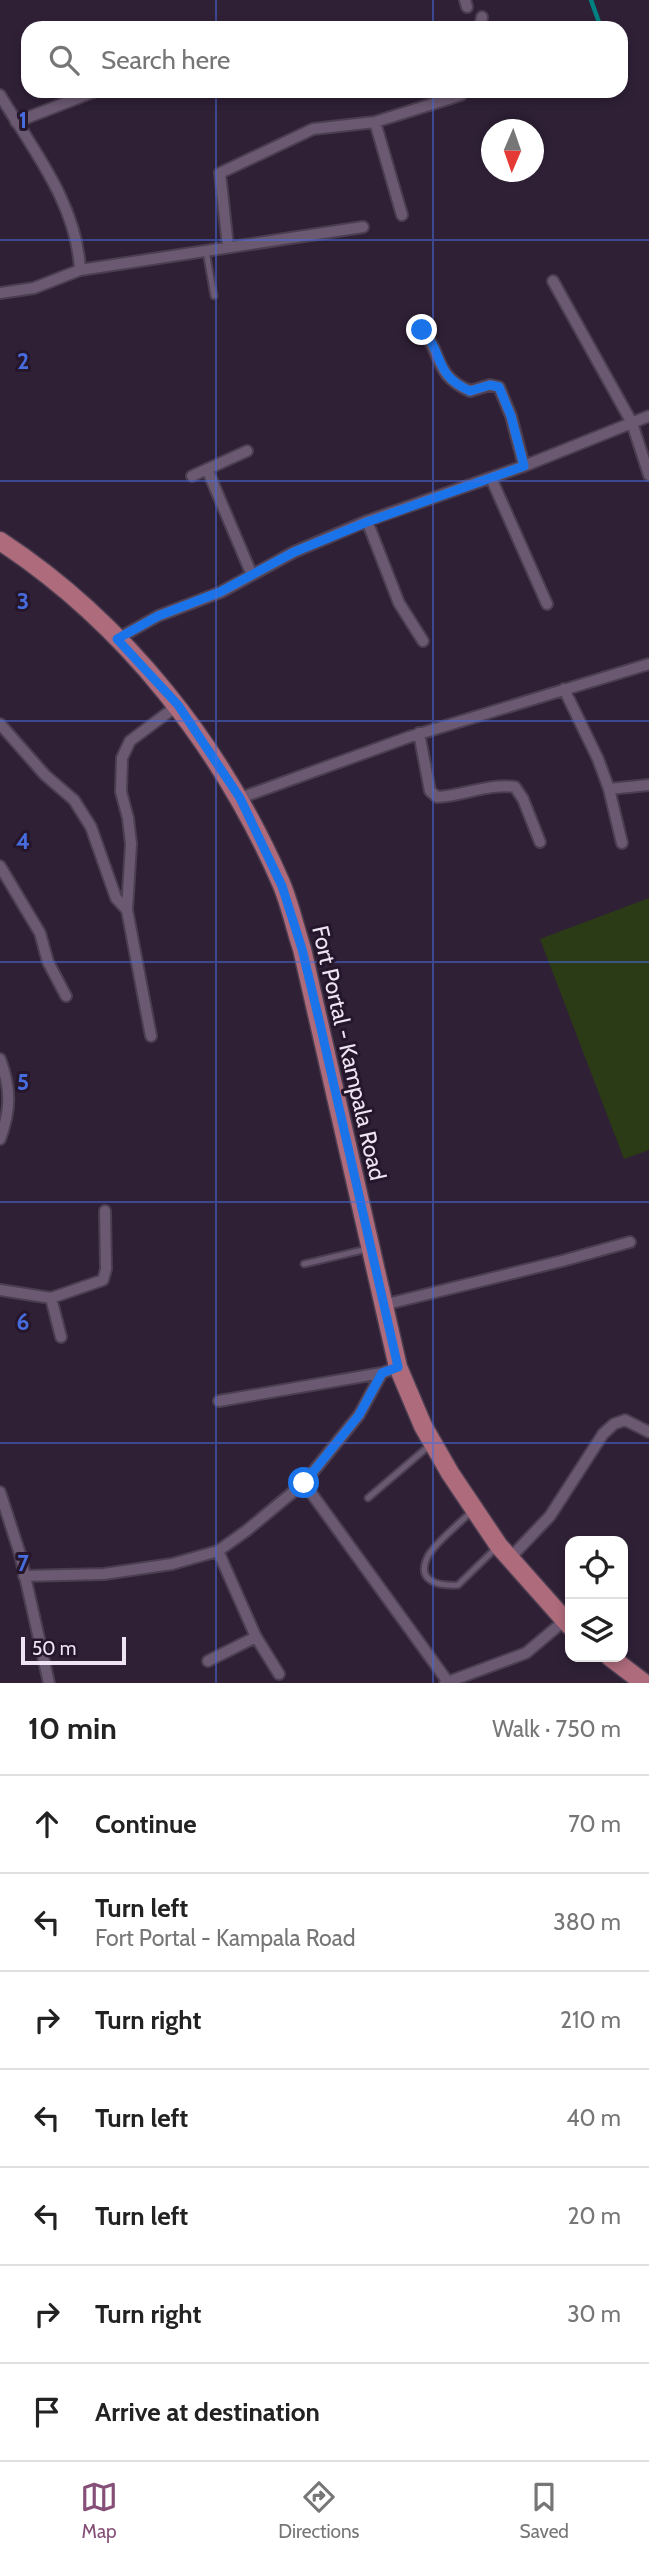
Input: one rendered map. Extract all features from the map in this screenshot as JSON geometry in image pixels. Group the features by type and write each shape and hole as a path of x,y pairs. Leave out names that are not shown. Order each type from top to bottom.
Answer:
{"main road":[{"name":"Fort Portal - Kampala Road","path":"0,541 74,597 117,639 178,705 240,798 282,886 302,949 383,1305 390,1370 474,1509 505,1552 565,1621"},
{"path":"617,1662 644,1683"}],"street":[{"path":"0,95 64,200 76,233 80,270"},
{"path":"16,122 78,98"},
{"path":"228,247 220,173 313,129 375,122 451,98"},
{"path":"375,122 402,215"},
{"path":"0,293 34,288 80,270 363,227"},
{"path":"553,281 632,423 649,475"},
{"path":"422,330 442,371 456,385 470,391 490,385 499,387 511,416 524,466"},
{"path":"117,639 158,616 220,592 294,552 649,416"},
{"path":"192,476 247,451"},
{"path":"207,470 252,575"},
{"path":"491,478 547,604"},
{"path":"367,522 399,603 423,641"},
{"path":"240,798 419,733 649,664"},
{"path":"565,689 598,759 609,789 622,844"},
{"path":"150,1037 127,910 131,844 121,792 122,758 130,741 178,705"},
{"path":"0,724 45,775 74,800 91,827 116,898 127,910"},
{"path":"419,733 430,791 437,797 446,797 500,785 515,787 523,799 540,842"},
{"path":"609,789 649,785"},
{"path":"0,866 40,933 48,962 66,996"},
{"path":"0,1059 8,1081 7,1122 0,1139"},
{"path":"0,1290 51,1297 103,1280 106,1269 105,1212"},
{"path":"383,1305 630,1242"},
{"path":"51,1297 61,1337"},
{"path":"219,1401 390,1370"},
{"path":"24,1576 104,1574 172,1564 218,1551 304,1483 359,1415 390,1370"},
{"path":"505,1552 550,1516 603,1434 614,1424 625,1420 649,1432"},
{"path":"304,1483 446,1682 526,1654 565,1625"},
{"path":"0,1492 20,1554 49,1683"},
{"path":"218,1551 256,1637 279,1674"},
{"path":"208,1661 256,1637"}],"lane":[{"path":"206,251 214,296"},
{"path":"304,1264 370,1248"},
{"path":"368,1499 433,1443"},
{"path":"474,1509 429,1555 425,1570 428,1578 439,1586 458,1585 505,1552"}],"green space":[{"path":"649,898 649,1150 624,1159 540,939"}],"waterway":[{"path":"591,0 598,21"}],"route":[{"path":"304,1483 359,1415 382,1373 398,1367 302,949 282,886 240,798 178,705 117,639 158,616 220,592 294,552 367,522 524,466 511,416 499,387 490,385 470,391 456,385 442,371 422,330"}]}
